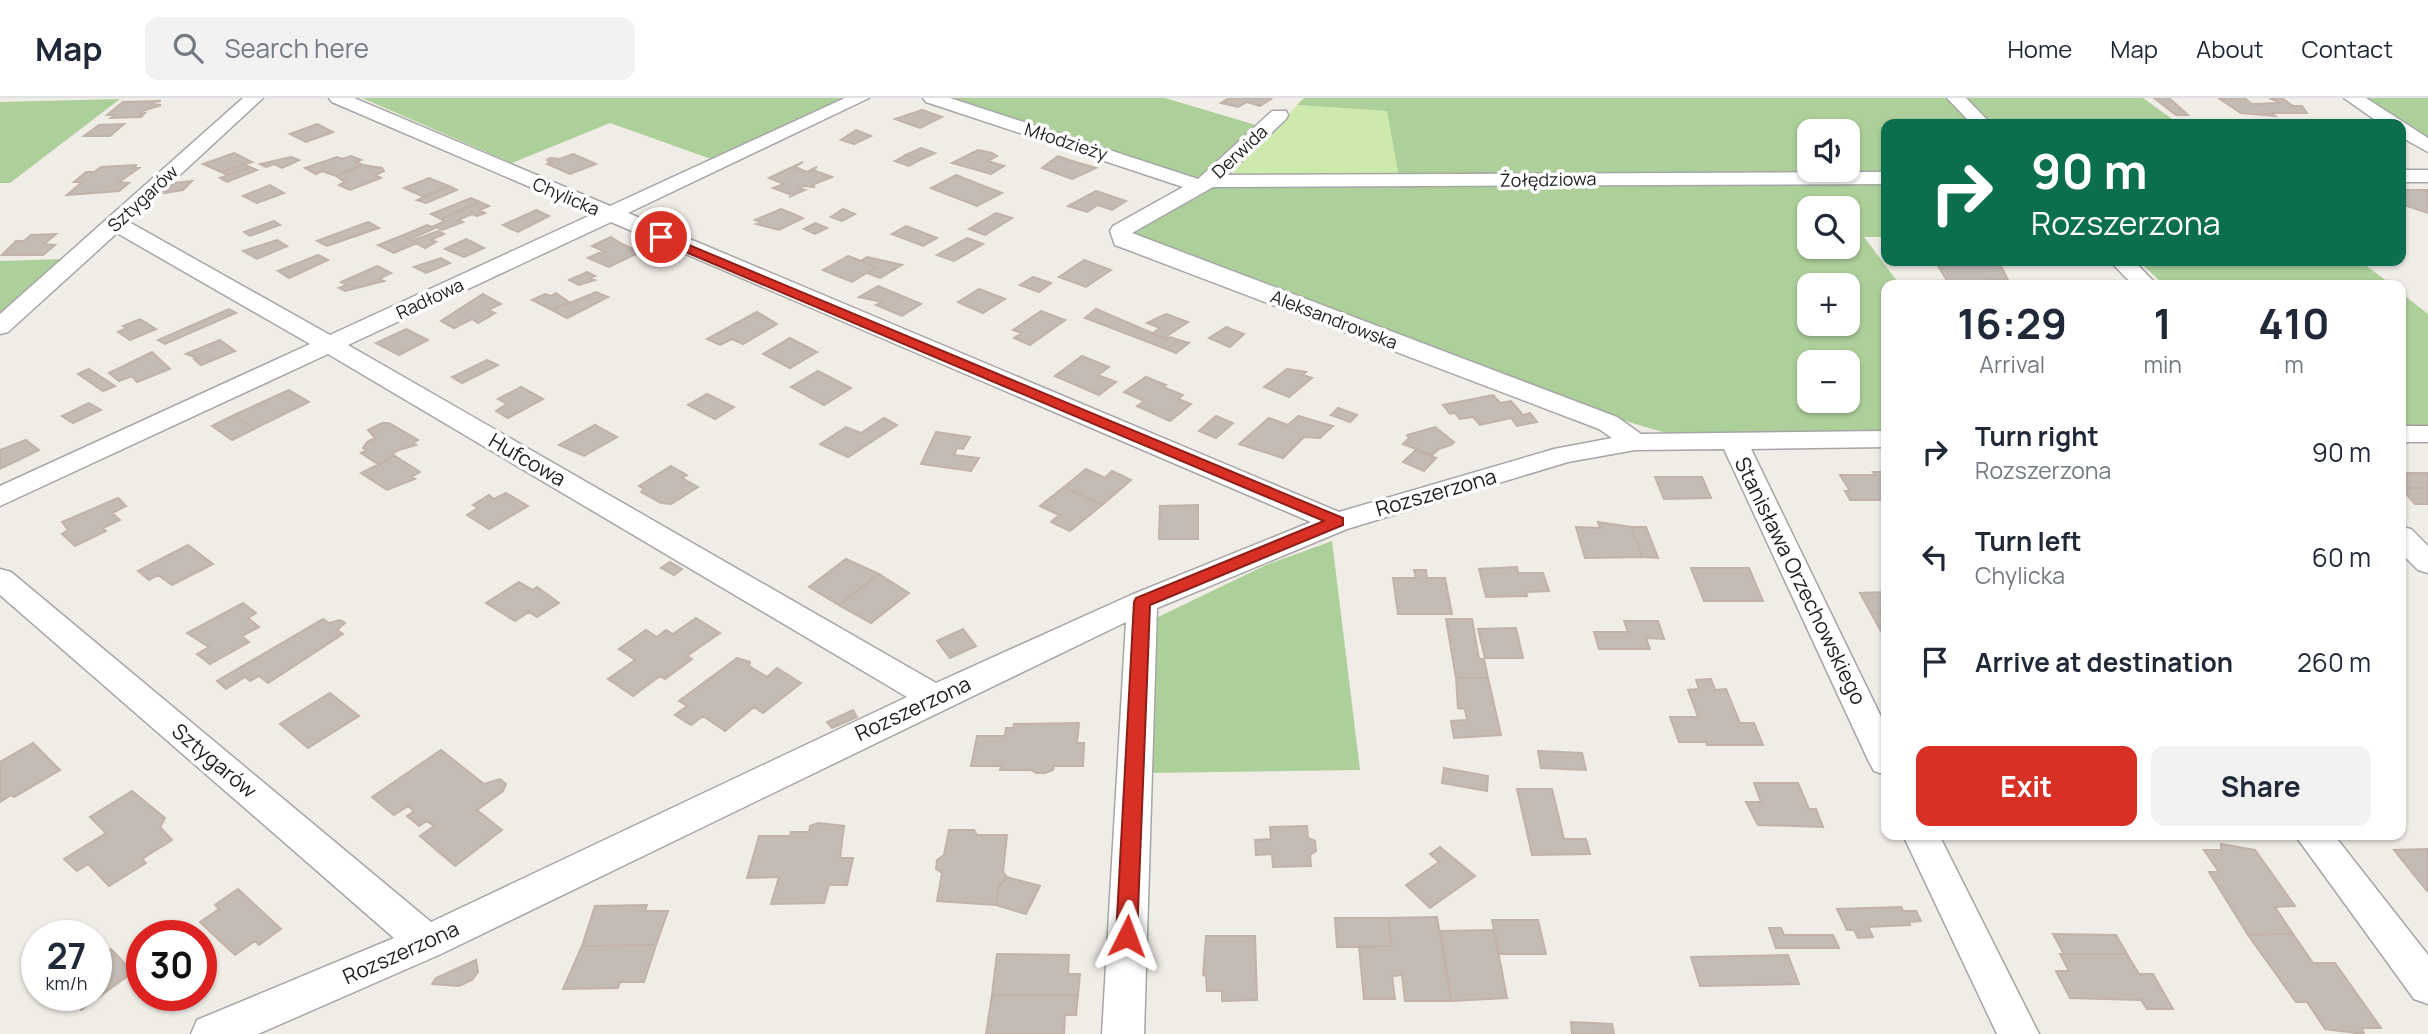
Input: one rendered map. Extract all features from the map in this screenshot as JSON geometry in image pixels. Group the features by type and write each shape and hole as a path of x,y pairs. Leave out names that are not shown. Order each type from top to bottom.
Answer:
{"street":[{"name":"Sztygarów","path":"0,327 254,98"},
{"name":"Chylicka","path":"338,98 1337,522"},
{"name":"Radłowa","path":"0,497 860,98"},
{"name":"Młodzieży","path":"932,98 1204,184"},
{"path":"1956,98 1977,119"},
{"path":"2353,98 2386,119"},
{"name":"Derwida","path":"1204,184 1279,115"},
{"path":"2406,132 2428,146"},
{"path":"2406,176 2428,176"},
{"name":"Żołędziowa","path":"1204,184 1881,178"},
{"name":"Aleksandrowska","path":"1204,184 1125,228 1121,231 1124,240 1598,419 1635,442"},
{"name":"Hufcowa","path":"117,224 330,345 934,698"},
{"path":"2126,266 2141,280"},
{"path":"2406,434 2428,434"},
{"name":"Stanisława Orzechowskiego","path":"1732,439 1881,752"},
{"name":"Rozszerzona","path":"212,1034 427,942 934,698 1142,602 1337,522 1564,455 1635,442 1881,439"},
{"path":"2406,541 2428,562"},
{"name":"Sztygarów","path":"0,579 427,942"},
{"path":"1123,1034 1142,602"},
{"path":"1923,840 2018,1034"},
{"path":"2317,840 2428,986"}],"green space":[{"path":"362,98 847,98 714,160 610,123 512,163"},
{"path":"952,98 1165,98 1259,126 1199,183"},
{"path":"1304,98 1949,98 1970,119 1881,119 1881,175 1860,175 1860,119 1797,119 1797,176 1399,178 1387,111 1297,105"},
{"path":"1965,98 2143,98 2172,119 1985,119"},
{"path":"2362,98 2428,98 2428,140 2406,126 2406,119 2395,119"},
{"path":"120,99 10,183 0,183 0,102"},
{"path":"1297,105 1387,111 1399,178 1229,177"},
{"path":"1881,181 1881,237 1864,237 1881,260 1881,266 1886,266 1896,280 1881,280 1881,433 1672,435 1603,414 1129,235 1209,186"},
{"path":"65,259 0,316 0,261"},
{"path":"2144,266 2367,266 2385,280 2159,280"},
{"path":"2406,297 2428,314 2428,426 2406,426"},
{"path":"1332,541 1360,770 1146,773 1152,620 1266,565"}],"building":[{"path":"1229,98 1271,99 1260,106 1247,102 1238,107 1221,103"},
{"path":"2154,98 2169,98 2188,115 2176,115"},
{"path":"2244,98 2252,104 2281,103 2269,98 2282,98 2293,106 2302,106 2307,113 2271,113 2275,116 2241,113 2220,99"},
{"path":"161,101 152,104 161,105 142,111 140,114 145,113 141,117 111,118 115,115 107,115 123,102"},
{"path":"922,110 942,117 920,128 895,119"},
{"path":"124,124 110,136 84,136 99,125"},
{"path":"317,124 333,132 306,142 290,134"},
{"path":"856,130 871,136 854,144 841,140"},
{"path":"921,148 935,153 920,160 905,155"},
{"path":"978,150 997,156 988,161 1004,166 991,174 952,163"},
{"path":"234,153 252,162 221,172 203,164"},
{"path":"573,154 596,164 570,174 547,164 551,162 547,160 550,158 560,159"},
{"path":"906,155 920,160 909,166 895,161"},
{"path":"351,156 361,160 356,162 363,165 336,176 322,171 316,174 305,168 337,157 342,159"},
{"path":"1058,156 1096,168 1072,179 1042,168"},
{"path":"291,157 299,160 282,168 274,164 266,167 260,164"},
{"path":"803,162 795,167 807,172 817,167 813,170 832,177 812,185 815,187 803,186 799,188 805,190 789,197 792,195 773,188 784,184 769,178"},
{"path":"243,164 250,167 228,175 221,172"},
{"path":"137,165 132,168 139,168 119,182 129,183 119,191 67,195 82,182 74,182 86,172 94,172 101,167"},
{"path":"363,165 382,168 384,171 375,175 381,178 350,190 339,185 345,182 336,176"},
{"path":"250,167 257,170 227,182 220,178"},
{"path":"956,175 1002,193 977,206 931,188"},
{"path":"429,178 449,186 424,197 404,188"},
{"path":"192,181 183,190 164,193 174,183"},
{"path":"270,185 284,193 257,203 243,196"},
{"path":"449,186 457,190 426,203 417,200"},
{"path":"2406,190 2428,190 2428,213 2406,206"},
{"path":"1096,191 1126,201 1112,210 1098,205 1087,212 1068,206"},
{"path":"471,198 480,202 441,219 431,214"},
{"path":"480,202 489,206 480,210 485,213 477,216 472,214 458,220 463,222 442,230 434,226 445,221 441,219"},
{"path":"781,209 803,218 779,230 756,224 760,222 755,220"},
{"path":"843,209 855,214 842,221 831,217"},
{"path":"536,210 549,216 518,232 503,225"},
{"path":"996,213 1012,218 985,235 969,229"},
{"path":"274,221 280,225 250,236 244,232"},
{"path":"368,222 379,228 327,246 317,241"},
{"path":"815,223 827,228 815,234 804,229"},
{"path":"427,225 435,228 409,240 401,236"},
{"path":"906,226 937,238 923,246 892,234"},
{"path":"438,231 444,234 431,240 436,242 425,248 412,241"},
{"path":"56,234 44,244 55,245 43,255 2,255 16,241 24,241 31,235"},
{"path":"401,236 417,243 394,253 378,245"},
{"path":"611,237 640,252 609,267 588,258 603,251 592,246"},
{"path":"967,238 983,244 954,261 937,255"},
{"path":"466,239 484,248 464,257 445,249"},
{"path":"277,240 287,246 257,259 243,251"},
{"path":"318,255 328,260 289,278 278,271"},
{"path":"848,256 876,267 852,282 823,270"},
{"path":"867,257 902,265 880,278 867,273 876,267 861,261"},
{"path":"441,258 450,263 426,273 414,267"},
{"path":"1084,260 1111,270 1086,287 1059,277"},
{"path":"377,266 391,273 379,279 384,281 345,291 339,288 347,285 341,282"},
{"path":"1938,266 1999,266 2008,280 1947,280"},
{"path":"587,272 595,276 591,278 595,280 579,285 569,280"},
{"path":"1033,277 1051,283 1039,292 1020,285"},
{"path":"878,286 921,304 902,316 876,305 882,302 859,297"},
{"path":"979,289 1005,299 983,313 958,302"},
{"path":"596,292 608,297 567,318 552,310"},
{"path":"556,293 569,302 552,310 532,300 545,294 551,296"},
{"path":"483,294 501,304 488,310 495,313 489,317 478,323 472,319 454,328 441,321"},
{"path":"229,309 236,313 165,344 158,340"},
{"path":"1096,309 1166,339 1170,337 1179,340 1166,349 1085,318"},
{"path":"1041,311 1065,320 1030,345 1014,338 1022,333 1013,330"},
{"path":"757,312 777,324 743,344 732,339 720,345 707,339"},
{"path":"1166,314 1188,322 1164,338 1152,334 1160,328 1147,323"},
{"path":"140,319 156,329 130,340 118,332 127,328 123,326"},
{"path":"1226,327 1244,334 1230,347 1209,338"},
{"path":"406,329 428,340 399,355 376,343"},
{"path":"790,338 817,352 790,368 763,354"},
{"path":"220,340 235,351 201,365 194,359 198,358 186,354"},
{"path":"1179,340 1189,343 1176,353 1166,349"},
{"path":"152,352 170,369 137,382 132,376 119,381 109,373"},
{"path":"1082,356 1109,367 1098,375 1116,382 1099,395 1055,376"},
{"path":"487,360 498,365 462,383 452,377"},
{"path":"89,369 115,386 103,391 78,374"},
{"path":"1287,369 1306,372 1303,375 1312,378 1289,397 1264,387"},
{"path":"818,371 851,388 824,405 791,387"},
{"path":"1146,377 1183,395 1178,399 1191,404 1170,421 1137,406 1144,401 1124,392"},
{"path":"521,387 543,399 508,418 496,411 507,404 498,399"},
{"path":"289,390 309,402 254,429 234,415"},
{"path":"707,394 734,407 715,419 688,405"},
{"path":"1493,395 1500,403 1511,401 1523,415 1530,413 1537,422 1517,426 1511,418 1480,425 1473,417 1460,419 1455,413 1450,414 1443,405"},
{"path":"89,403 101,410 73,423 62,416"},
{"path":"1338,408 1357,415 1350,422 1331,415"},
{"path":"234,415 254,429 232,440 212,426"},
{"path":"1216,416 1233,423 1216,438 1199,431"},
{"path":"1298,416 1333,426 1320,438 1304,437 1283,458 1239,444 1269,418 1288,425"},
{"path":"884,418 897,425 848,457 820,444 846,427 861,433"},
{"path":"382,423 389,423 418,440 412,443 416,445 399,450 392,454 395,456 378,464 361,453 367,450 363,448 367,442 375,438 368,430"},
{"path":"595,425 617,437 584,456 559,445"},
{"path":"1435,427 1454,442 1432,455 1403,444 1409,438 1407,435"},
{"path":"936,432 970,437 963,449 957,448 954,455 979,458 971,471 921,464"},
{"path":"26,440 39,450 0,469 0,450"},
{"path":"1416,450 1436,458 1424,471 1403,462"},
{"path":"395,456 420,472 411,477 415,479 387,490 361,473"},
{"path":"671,466 687,475 682,478 698,487 671,504 661,503 641,492 644,489 639,486"},
{"path":"1086,469 1105,478 1112,471 1131,480 1102,505 1064,487"},
{"path":"1873,472 1881,472 1881,500 1850,500 1845,491 1850,491 1840,475 1875,475"},
{"path":"2406,473 2428,473 2428,488 2406,488"},
{"path":"1655,477 1702,477 1711,498 1664,499"},
{"path":"1064,487 1102,505 1070,531 1051,522 1059,515 1040,506"},
{"path":"2406,488 2428,488 2428,504 2415,504 2406,494"},
{"path":"506,493 528,506 489,529 467,515 478,508 473,505 489,495 494,499"},
{"path":"118,498 126,506 112,513 120,520 103,528 106,531 75,546 62,534 68,530 62,522"},
{"path":"1198,505 1198,539 1159,539 1160,506"},
{"path":"1598,522 1631,527 1642,557 1585,558 1576,527 1600,528"},
{"path":"1631,527 1646,527 1658,558 1642,557"},
{"path":"188,545 213,564 172,585 158,575 149,580 138,571"},
{"path":"846,559 879,574 839,605 809,587"},
{"path":"670,562 682,569 674,575 661,568"},
{"path":"1517,567 1518,573 1543,573 1549,591 1526,592 1527,596 1486,597 1479,569"},
{"path":"1691,568 1749,568 1763,601 1704,601"},
{"path":"1414,570 1426,570 1427,578 1445,578 1452,614 1398,614 1393,578 1416,578"},
{"path":"879,574 909,593 871,623 839,605"},
{"path":"519,582 533,590 537,587 559,603 537,617 529,612 515,621 486,603"},
{"path":"1881,592 1881,613 1871,613 1860,593"},
{"path":"243,603 256,613 248,618 259,627 242,636 249,642 210,664 197,654 209,647 187,633"},
{"path":"1871,613 1881,613 1881,631"},
{"path":"696,618 720,633 687,656 692,659 665,679 660,676 633,696 608,679 635,660 619,649 646,630 657,637 666,630 673,634"},
{"path":"323,619 329,623 340,620 345,623 337,630 343,634 268,683 259,676 250,681 245,677 226,689 217,681"},
{"path":"1446,619 1472,619 1479,659 1484,659 1488,678 1456,678"},
{"path":"1624,621 1658,621 1664,639 1646,638 1650,649 1599,649 1594,632 1628,632"},
{"path":"1516,628 1523,658 1485,658 1478,629"},
{"path":"963,629 976,646 950,658 937,641"},
{"path":"737,658 750,662 749,666 767,677 777,668 801,683 763,713 754,707 725,731 703,716 691,725 675,715 687,706 679,701"},
{"path":"1456,678 1488,678 1501,735 1454,738 1451,721 1467,720 1465,709 1458,708"},
{"path":"1711,679 1715,690 1726,689 1740,723 1754,723 1763,745 1679,742 1670,717 1698,717 1688,690 1699,689 1696,680"},
{"path":"330,693 359,716 308,748 280,724"},
{"path":"853,710 857,717 832,728 827,722"},
{"path":"1079,723 1077,743 1084,743 1083,766 1054,766 1053,770 1036,773 1031,770 1000,770 1001,766 971,766 977,736 1005,736 1006,728 1013,728 1014,724"},
{"path":"33,743 60,770 14,797 11,795 0,802 0,762"},
{"path":"441,750 484,784 500,779 506,784 503,791 477,810 502,830 455,866 420,836 434,826 427,821 419,826 407,816 414,811 408,806 394,815 372,797"},
{"path":"1538,751 1582,753 1586,770 1541,768"},
{"path":"1444,768 1488,776 1487,791 1442,783"},
{"path":"1754,783 1798,783 1809,809 1816,809 1823,827 1758,825 1746,802 1761,802"},
{"path":"1517,789 1552,789 1564,839 1586,839 1590,854 1532,855"},
{"path":"132,791 165,818 160,827 172,840 142,859 146,863 109,886 88,864 77,871 64,859 106,833 90,817"},
{"path":"818,823 844,826 840,858 853,858 847,885 829,885 824,903 771,904 779,877 747,878 759,836 790,836 791,832 809,832 810,826"},
{"path":"1307,826 1308,838 1315,841 1316,851 1310,855 1311,866 1273,867 1272,854 1256,855 1255,840 1271,839 1270,827"},
{"path":"949,830 974,830 977,835 1007,835 1003,872 1007,877 999,886 996,905 937,901 942,873 936,869 937,860 944,855"},
{"path":"2221,844 2255,850 2295,906 2275,907 2293,934 2248,935 2209,872 2219,872 2204,850 2221,850"},
{"path":"1440,847 1475,876 1430,908 1406,885 1439,862 1430,854"},
{"path":"2428,849 2428,891 2427,891 2394,850"},
{"path":"1007,877 1040,886 1026,914 996,905 999,886"},
{"path":"238,889 281,929 259,945 255,941 235,955 217,938 217,920 203,920 219,909 215,905"},
{"path":"647,905 645,911 668,911 656,945 582,946 595,906"},
{"path":"1901,907 1903,911 1916,911 1921,921 1909,922 1910,925 1868,927 1873,937 1858,938 1854,930 1847,930 1837,909"},
{"path":"1437,917 1451,1001 1405,1001 1402,975 1392,976 1395,999 1364,999 1359,947 1392,946 1388,918"},
{"path":"1335,918 1388,918 1392,946 1337,947"},
{"path":"1492,920 1538,920 1546,954 1499,954"},
{"path":"1769,928 1781,928 1784,935 1833,935 1839,948 1776,948"},
{"path":"1494,930 1507,998 1451,1001 1440,931"},
{"path":"2053,934 2116,935 2127,954 2064,954"},
{"path":"2293,934 2313,963 2335,963 2381,1028 2362,1028 2364,1034 2325,1029 2307,1002 2296,1002 2248,935"},
{"path":"1206,936 1255,936 1257,1000 1222,1001 1222,991 1207,991 1206,976 1203,975"},
{"path":"656,945 644,982 620,982 618,988 563,989 582,946"},
{"path":"112,950 126,965 126,977 112,987"},
{"path":"997,954 1069,955 1068,974 1080,974 1078,995 992,995"},
{"path":"2060,954 2127,954 2139,974 2153,974 2173,1009 2147,1009 2141,1000 2070,998 2056,971 2069,971"},
{"path":"1788,955 1799,984 1700,986 1691,957"},
{"path":"476,960 478,972 472,980 459,986 432,984 436,978"},
{"path":"992,995 1078,995 1076,1015 1065,1015 1064,1034 986,1034"},
{"path":"1571,1022 1612,1024 1614,1034 1572,1034"}],"route":[{"path":"661,237 1337,522 1142,602 1127,936"}]}
